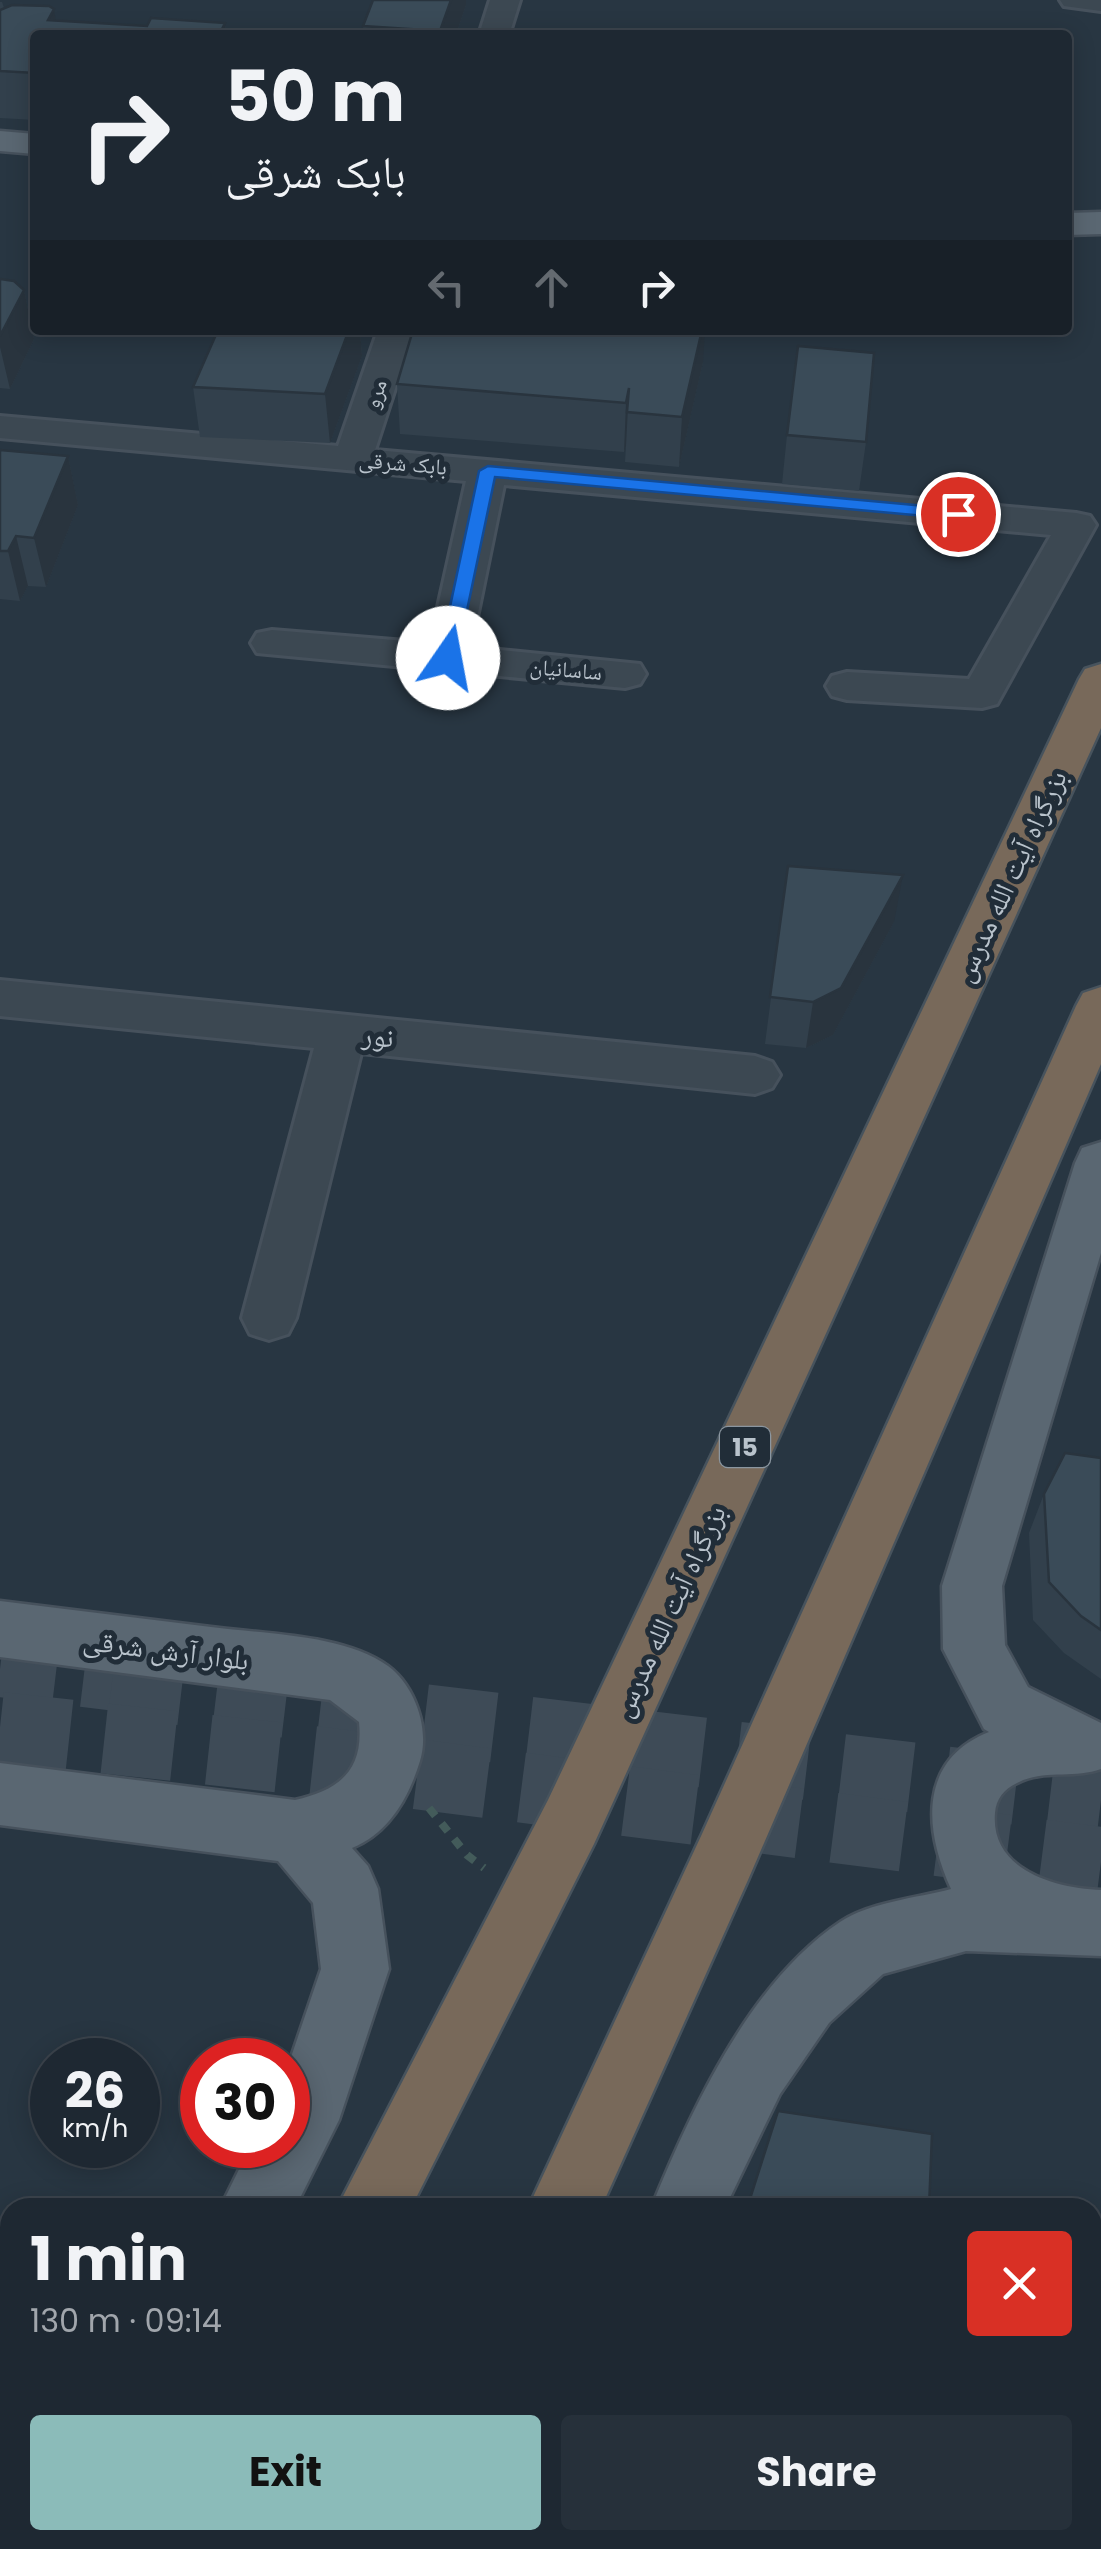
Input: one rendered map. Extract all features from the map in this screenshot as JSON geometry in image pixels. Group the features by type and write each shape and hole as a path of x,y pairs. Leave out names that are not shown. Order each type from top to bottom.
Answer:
{"highway":[{"name":"بزرگراه آیت الله مدرس","path":"378,2198 572,1822 1101,679"},
{"path":"569,2198 725,1858 1101,1006"}],"main road":[{"path":"0,141 30,144"},
{"path":"1086,1747 1006,1708 974,1648 972,1586 1101,1163"},
{"name":"بلوار آرش شرقی","path":"0,1629 331,1671 368,1688 391,1719 390,1758 374,1796 338,1822 295,1832"},
{"path":"1083,1921 1010,1898 986,1882 970,1860 961,1827 966,1792 987,1765 1019,1750 1086,1747"},
{"path":"0,1794 295,1832 345,1889 356,1968 304,2120 261,2198"},
{"path":"692,2198 755,2069 805,1999 865,1945 966,1918 1083,1921"}],"street":[{"path":"496,30 505,0"},
{"path":"1075,0 1101,2"},
{"name":"مرو","path":"353,459 394,335"},
{"name":"بابک شرقی","path":"0,426 1076,525 982,694 847,686"},
{"path":"448,658 488,471"},
{"name":"ساسانیان","path":"272,643 625,674"},
{"name":"نور","path":"0,998 755,1075"},
{"path":"269,1318 342,1032"}],"building":[{"path":"373,0 451,0 440,30 363,26"},
{"path":"12,5 49,6 54,9 48,20 147,26 151,18 225,23 222,30 30,30 30,73 0,71 0,10"},
{"path":"0,279 14,281 24,290 0,336"},
{"path":"216,335 347,335 325,394 193,387"},
{"path":"412,335 701,335 682,417 627,412 629,388 626,403 397,384"},
{"path":"798,346 874,353 866,442 787,435"},
{"path":"0,450 68,456 34,538 16,536 8,551 0,551"},
{"path":"788,866 903,875 841,988 813,1002 770,997"},
{"path":"1065,1453 1101,1458 1101,1630 1081,1616 1049,1582 1044,1494"},
{"path":"778,2111 932,2134 929,2198 750,2198"}],"tunnel":[{"path":"0,1669 133,1685"},
{"path":"112,1682 1101,1800"},
{"path":"0,1727 330,1763 1101,1862"}],"route":[{"path":"448,658 488,471 958,514"}]}
